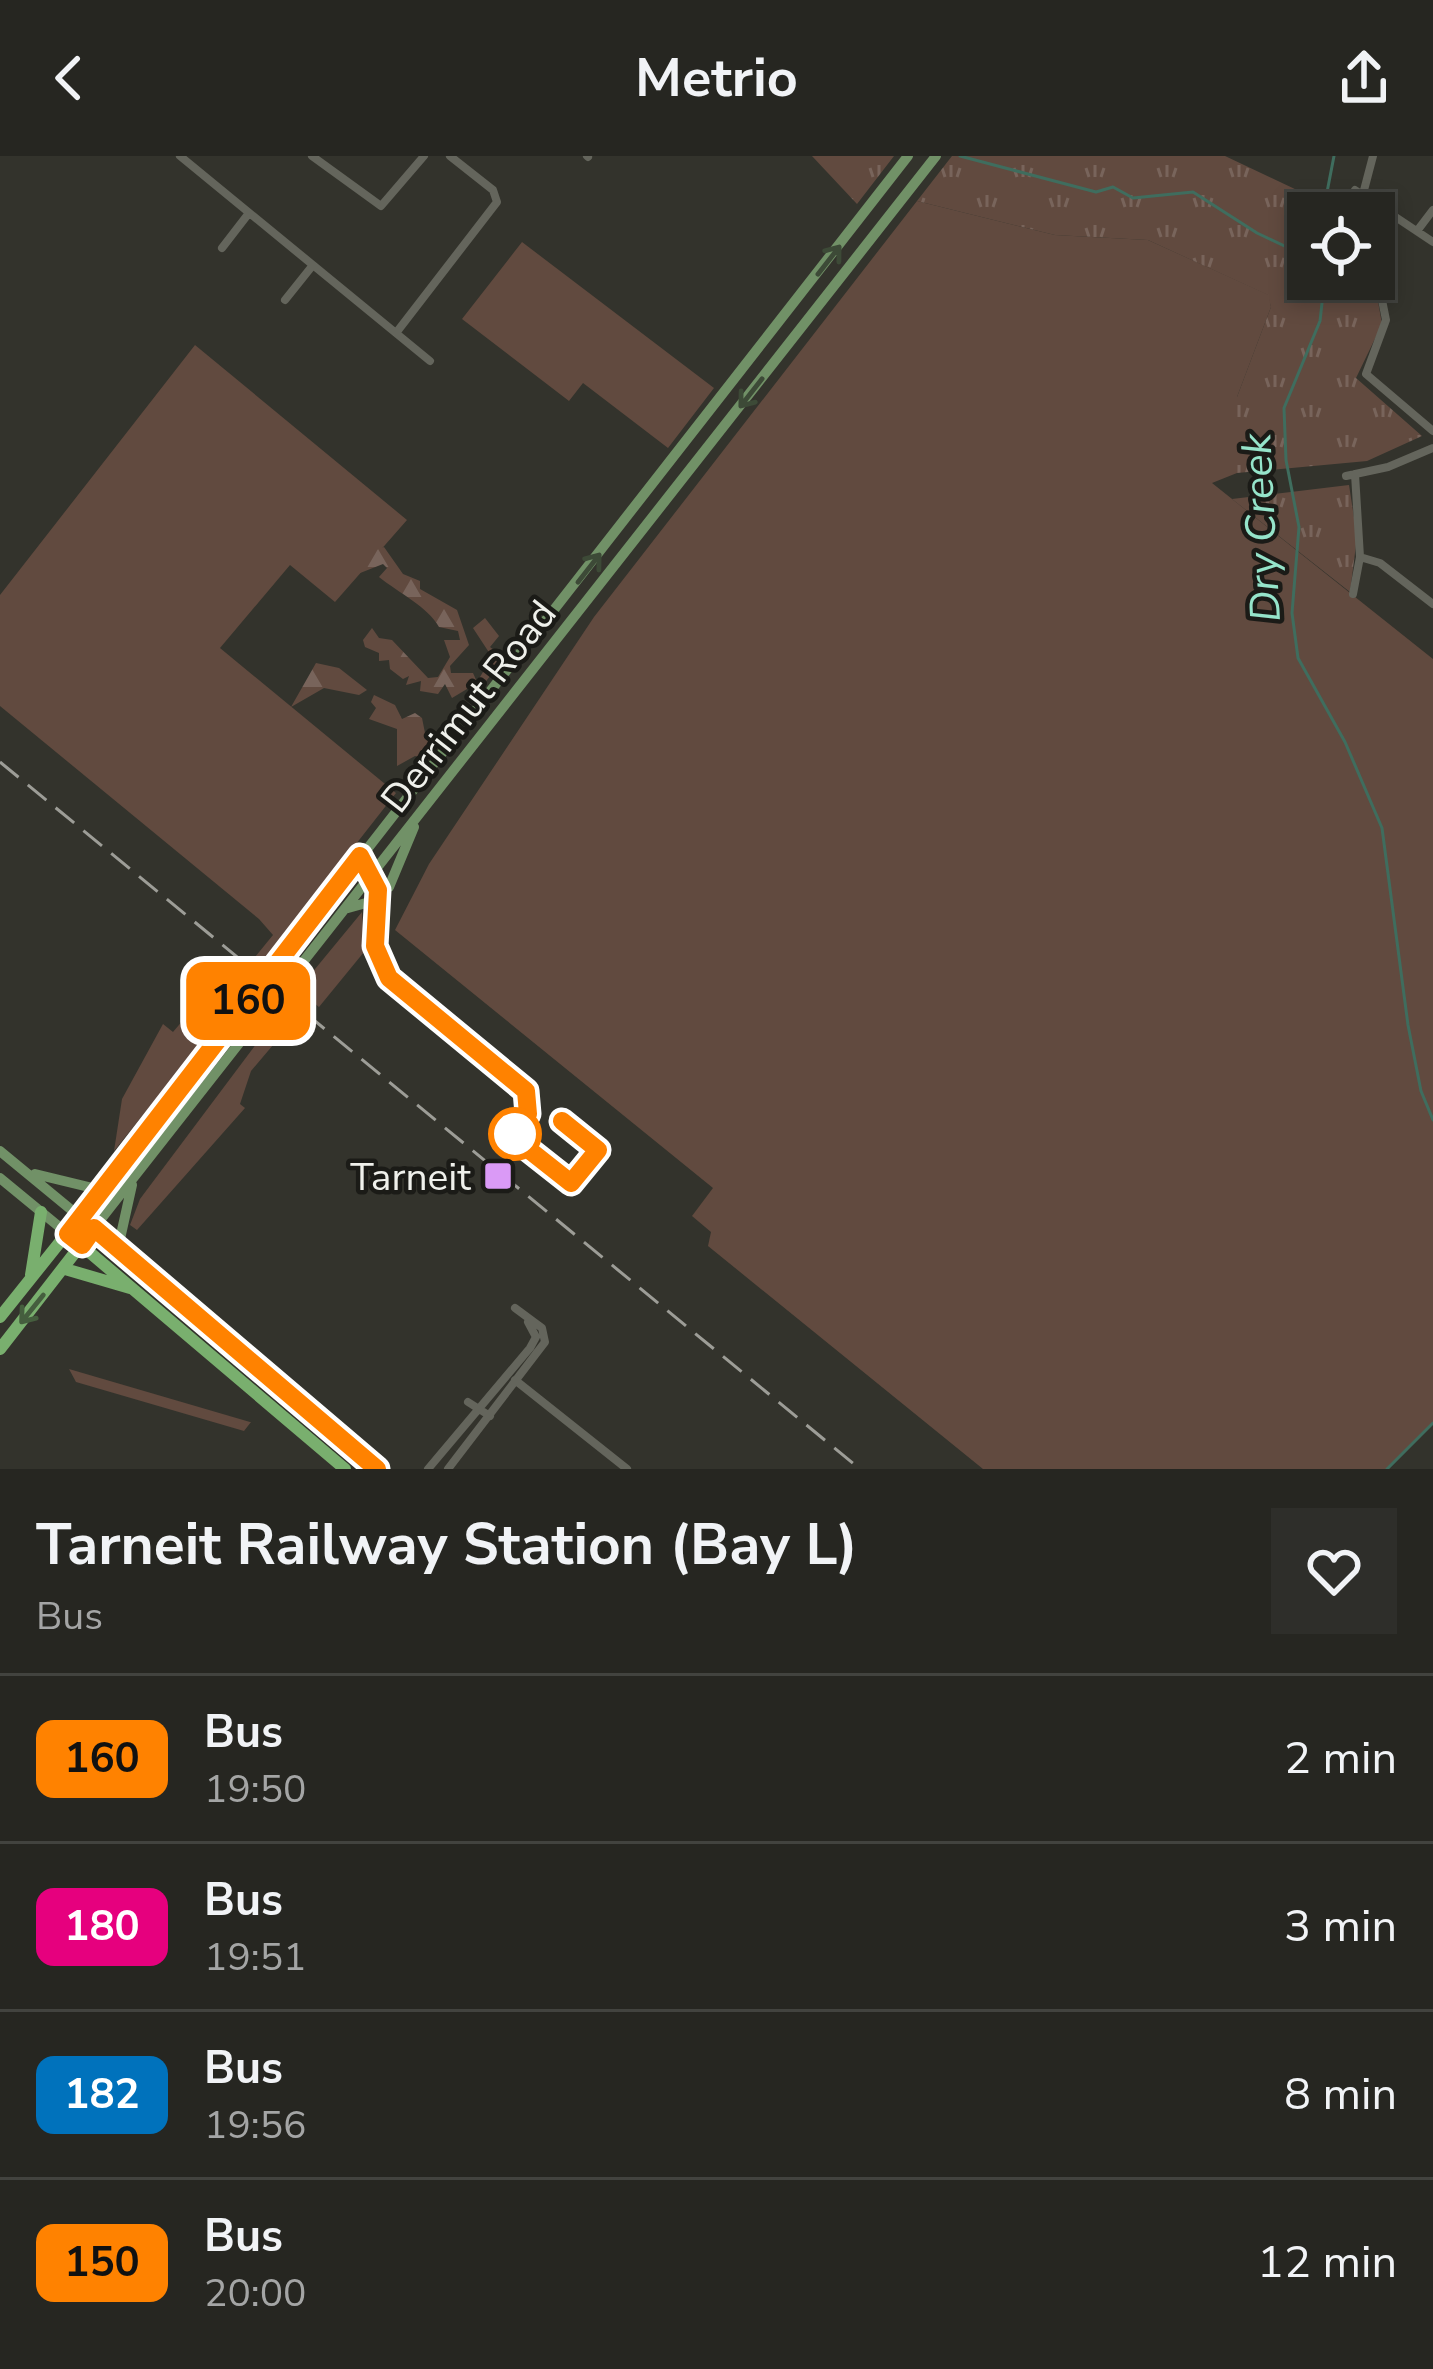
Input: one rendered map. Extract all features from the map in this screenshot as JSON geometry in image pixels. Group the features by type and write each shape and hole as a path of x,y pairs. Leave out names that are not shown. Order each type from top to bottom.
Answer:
{"highway":[{"path":"29,1282 41,1212"},
{"path":"80,1217 377,1469"},
{"name":"Derrimut Road","path":"0,1317 80,1217"},
{"name":"Derrimut Road","path":"0,1349 94,1228"},
{"path":"68,1234 345,1469"},
{"path":"64,1269 142,1293"}],"main road":[{"name":"Derrimut Road","path":"80,1217 908,156"},
{"name":"Derrimut Road","path":"94,1228 936,156"},
{"path":"389,887 418,819"},
{"path":"360,856 375,871"},
{"path":"343,913 362,902 377,918"},
{"path":"0,1151 80,1217"},
{"path":"21,1168 56,1183 101,1190"},
{"path":"118,1248 134,1176"},
{"path":"0,1178 68,1234"}],"street":[{"path":"180,156 430,361"},
{"path":"312,156 377,206 389,200 424,156"},
{"path":"396,333 497,202 493,190 450,156"},
{"path":"1359,192 1373,156"},
{"path":"1417,231 1433,210"},
{"path":"222,248 249,213"},
{"path":"1395,214 1433,242"},
{"path":"285,299 313,265"},
{"path":"1382,300 1386,320 1366,374 1433,432 1417,454"},
{"path":"1416,416 1433,421"},
{"path":"1353,595 1360,557 1351,475 1433,448"},
{"path":"1360,557 1380,563 1433,604"},
{"path":"448,1469 546,1337 515,1307"},
{"path":"428,1469 478,1409 513,1378"},
{"path":"513,1378 627,1469"},
{"path":"468,1402 490,1416"}],"green space":[{"path":"812,156 894,156 857,204"},
{"path":"952,156 1225,156 1308,192 1287,192 1287,300 1378,300 1382,324 1356,378 1422,436 1367,461 1237,473 1237,397 1271,307 1268,295 1148,240 1055,235 917,201"},
{"path":"917,201 1055,235 1148,240 1269,295 1271,307 1237,397 1237,473 1212,483 1433,659 1433,1423 1387,1469 983,1469 708,1246 711,1232 692,1216 713,1188 395,930 429,864 594,617"},
{"path":"522,242 714,388 668,448 583,383 569,401 462,319"},
{"path":"195,345 407,520 335,602 290,565 220,648 396,793 258,969 250,963 273,935 259,919 0,706 0,595"},
{"path":"1349,485 1357,537 1350,592 1232,499"},
{"path":"384,547 403,574 420,581 420,589 457,610 469,645 450,666 451,673 473,673 477,682 492,657 473,628 485,618 499,636 490,647 504,658 480,689 472,686 452,698 445,684 438,694 420,691 421,681 406,685 409,676 403,679 390,669 389,660 379,661 379,653 365,647 363,640 372,628 379,638 392,640 428,678 438,677 450,657 444,640 460,640 458,631 439,627 379,577 387,568 383,564 350,577 348,565 359,563 358,556"},
{"path":"316,663 339,668 367,690 359,695 324,688 291,707"},
{"path":"374,695 395,705 402,719 415,713 422,718 426,738 438,746 429,760 415,756 397,766 397,729 369,719 376,708 371,702"},
{"path":"362,912 364,952 319,1007 310,1000 304,1007 292,997"},
{"path":"232,978 245,988 114,1151 122,1099 163,1024 173,1032 217,980"},
{"path":"278,1015 290,1025 251,1071 240,1104 245,1108 137,1230 130,1225 140,1199"},
{"path":"69,1369 251,1422 244,1431 76,1382"}],"waterway":[{"name":"Dry Creek","path":"960,156 1096,192 1113,187 1133,198 1193,192 1287,247"},
{"path":"1327,192 1334,156"},
{"name":"Dry Creek","path":"1322,300 1320,321 1284,408 1286,460 1299,527 1292,613 1298,658 1345,742 1382,828 1408,1025 1421,1091 1433,1120"},
{"path":"1387,1469 1433,1423"}],"railway":[{"path":"0,762 860,1469"}],"bus line":[{"name":"160","path":"377,1469 296,1405 230,1342 94,1228 82,1245 68,1234 360,856 380,898 375,946 389,978 526,1091 528,1114 514,1138 561,1180 571,1183 598,1150 562,1121"}],"place":[{"name":"Tarneit","path":"498,1176"}]}
